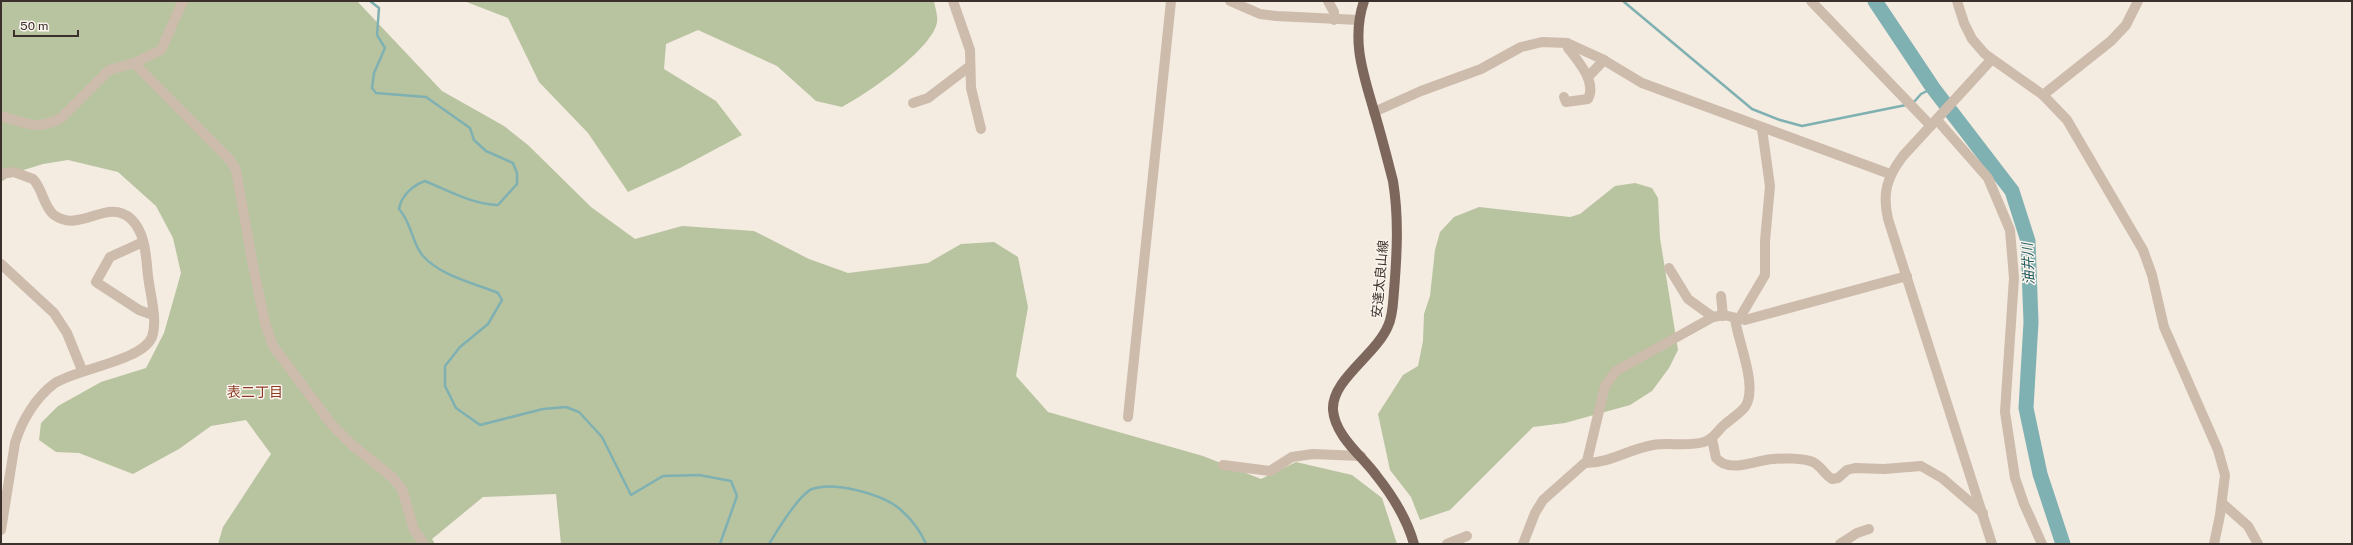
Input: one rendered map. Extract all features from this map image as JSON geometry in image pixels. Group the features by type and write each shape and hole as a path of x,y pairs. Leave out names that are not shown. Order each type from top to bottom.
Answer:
{"main road":[{"name":"安達太良山線","path":"1364,1 1359,20 1358,45 1362,73 1374,112 1396,199 1398,247 1389,325 1380,341 1338,388 1333,401 1333,412 1338,429 1361,456 1386,490 1403,518 1414,544"}],"street":[{"path":"1,116 26,125 37,126 51,123 61,118 76,105 109,70 134,63 161,50 183,1"},
{"path":"953,1 970,50 971,88 981,129"},
{"path":"1128,417 1171,1"},
{"path":"1230,1 1265,14 1334,20 1359,20"},
{"path":"1328,1 1334,12 1334,20"},
{"path":"1811,1 1910,105 1937,119 1988,178 2010,230 2014,278 2005,412 2015,478 2024,504 2042,544"},
{"path":"1957,1 1964,23 1972,39 1991,60 2043,95 2058,109 2074,130 2143,250 2152,275 2164,327 2218,450 2225,475 2222,503 2214,544"},
{"path":"2043,95 2111,41 2126,25 2138,1"},
{"path":"1374,112 1421,91 1482,69 1521,47 1542,42 1567,43 1604,60 1642,83 1762,129 1890,174"},
{"path":"1564,97 1566,102 1588,99 1591,94 1588,77 1568,48 1567,43"},
{"path":"1588,77 1604,60"},
{"path":"1991,60 1903,156 1890,174 1885,200 1886,209 1992,544"},
{"path":"134,63 230,160 236,170 253,266 265,323 273,346 332,425 351,444 392,477 402,489 414,530 424,544"},
{"path":"913,104 928,98 970,66"},
{"path":"1586,463 1599,463 1650,446 1692,445 1712,438 1747,402 1748,375 1736,331 1737,318 1765,275 1765,241 1770,186 1762,129"},
{"path":"1,174 14,172 33,179 49,210 63,220 75,222 107,212 127,216 137,226 143,242 153,315 152,335 143,348 109,363 82,370 51,387 33,405 19,430 1,530"},
{"path":"143,242 110,257 96,282 139,310 153,315"},
{"path":"1,264 54,313 67,333 82,370"},
{"path":"1669,268 1688,299 1718,317 1745,320 1907,276"},
{"path":"1718,317 1721,296"},
{"path":"1523,544 1535,513 1543,500 1586,463 1591,453 1606,386 1611,376 1616,371 1718,317"},
{"path":"1712,438 1716,458 1725,465 1745,465 1774,459 1806,461 1814,463 1832,479 1838,478 1847,470 1855,468 1884,469 1921,466 1942,478 1983,513"},
{"path":"1223,465 1270,471 1292,457 1313,454 1361,456"},
{"path":"2222,503 2248,526 2258,544"},
{"path":"1840,544 1857,533 1869,530"},
{"path":"1447,544 1467,536"}],"green space":[{"path":"1,1 357,1 442,91 504,126 528,145 591,207 635,239 682,226 754,231 809,259 848,273 928,263 961,244 994,242 1018,257 1028,307 1016,376 1048,412 1203,456 1261,479 1296,462 1352,475 1382,498 1397,544 561,544 556,494 483,497 432,539 435,544 218,544 223,527 271,454 246,420 211,426 179,449 133,474 79,453 56,452 39,440 41,423 58,406 101,382 146,368 164,333 181,273 173,238 156,206 118,172 68,160 43,164 14,173 1,182"},
{"path":"464,1 934,1 937,22 933,33 911,58 881,82 842,107 816,101 777,66 698,30 666,44 664,69 716,101 742,135 680,168 628,192 588,133 539,82 508,18"},
{"path":"1635,183 1652,188 1658,198 1660,238 1678,350 1669,368 1652,391 1630,405 1565,423 1533,427 1450,510 1420,520 1411,497 1390,470 1378,414 1403,375 1418,366 1423,341 1424,314 1430,296 1435,250 1440,232 1454,217 1479,207 1570,217 1580,214 1615,186"}],"waterway":[{"path":"370,1 379,8 377,35 385,48 374,73 372,88 376,93 426,97 470,128 474,140 486,151 513,163 517,173 517,184 498,205 470,200 425,181 416,185 408,192 400,204 399,209 407,221 416,246 430,263 448,274 498,293 502,300 488,324 460,347 445,366 445,386 456,408 480,425 543,409 566,407 579,412 602,437 631,495 663,476 699,475 731,481 737,496 720,544"},
{"path":"1623,1 1752,109 1780,120 1802,126 1906,105"},
{"name":"油井川","path":"1875,1 1933,88 2012,191 2028,241 2031,322 2026,408 2040,474 2063,544"},
{"path":"1913,103 1921,94 1933,88"},
{"path":"769,544 800,498 812,489 821,487 858,490 893,504 912,522 926,544"}],"district":[{"name":"表二丁目","path":"255,392"}]}
